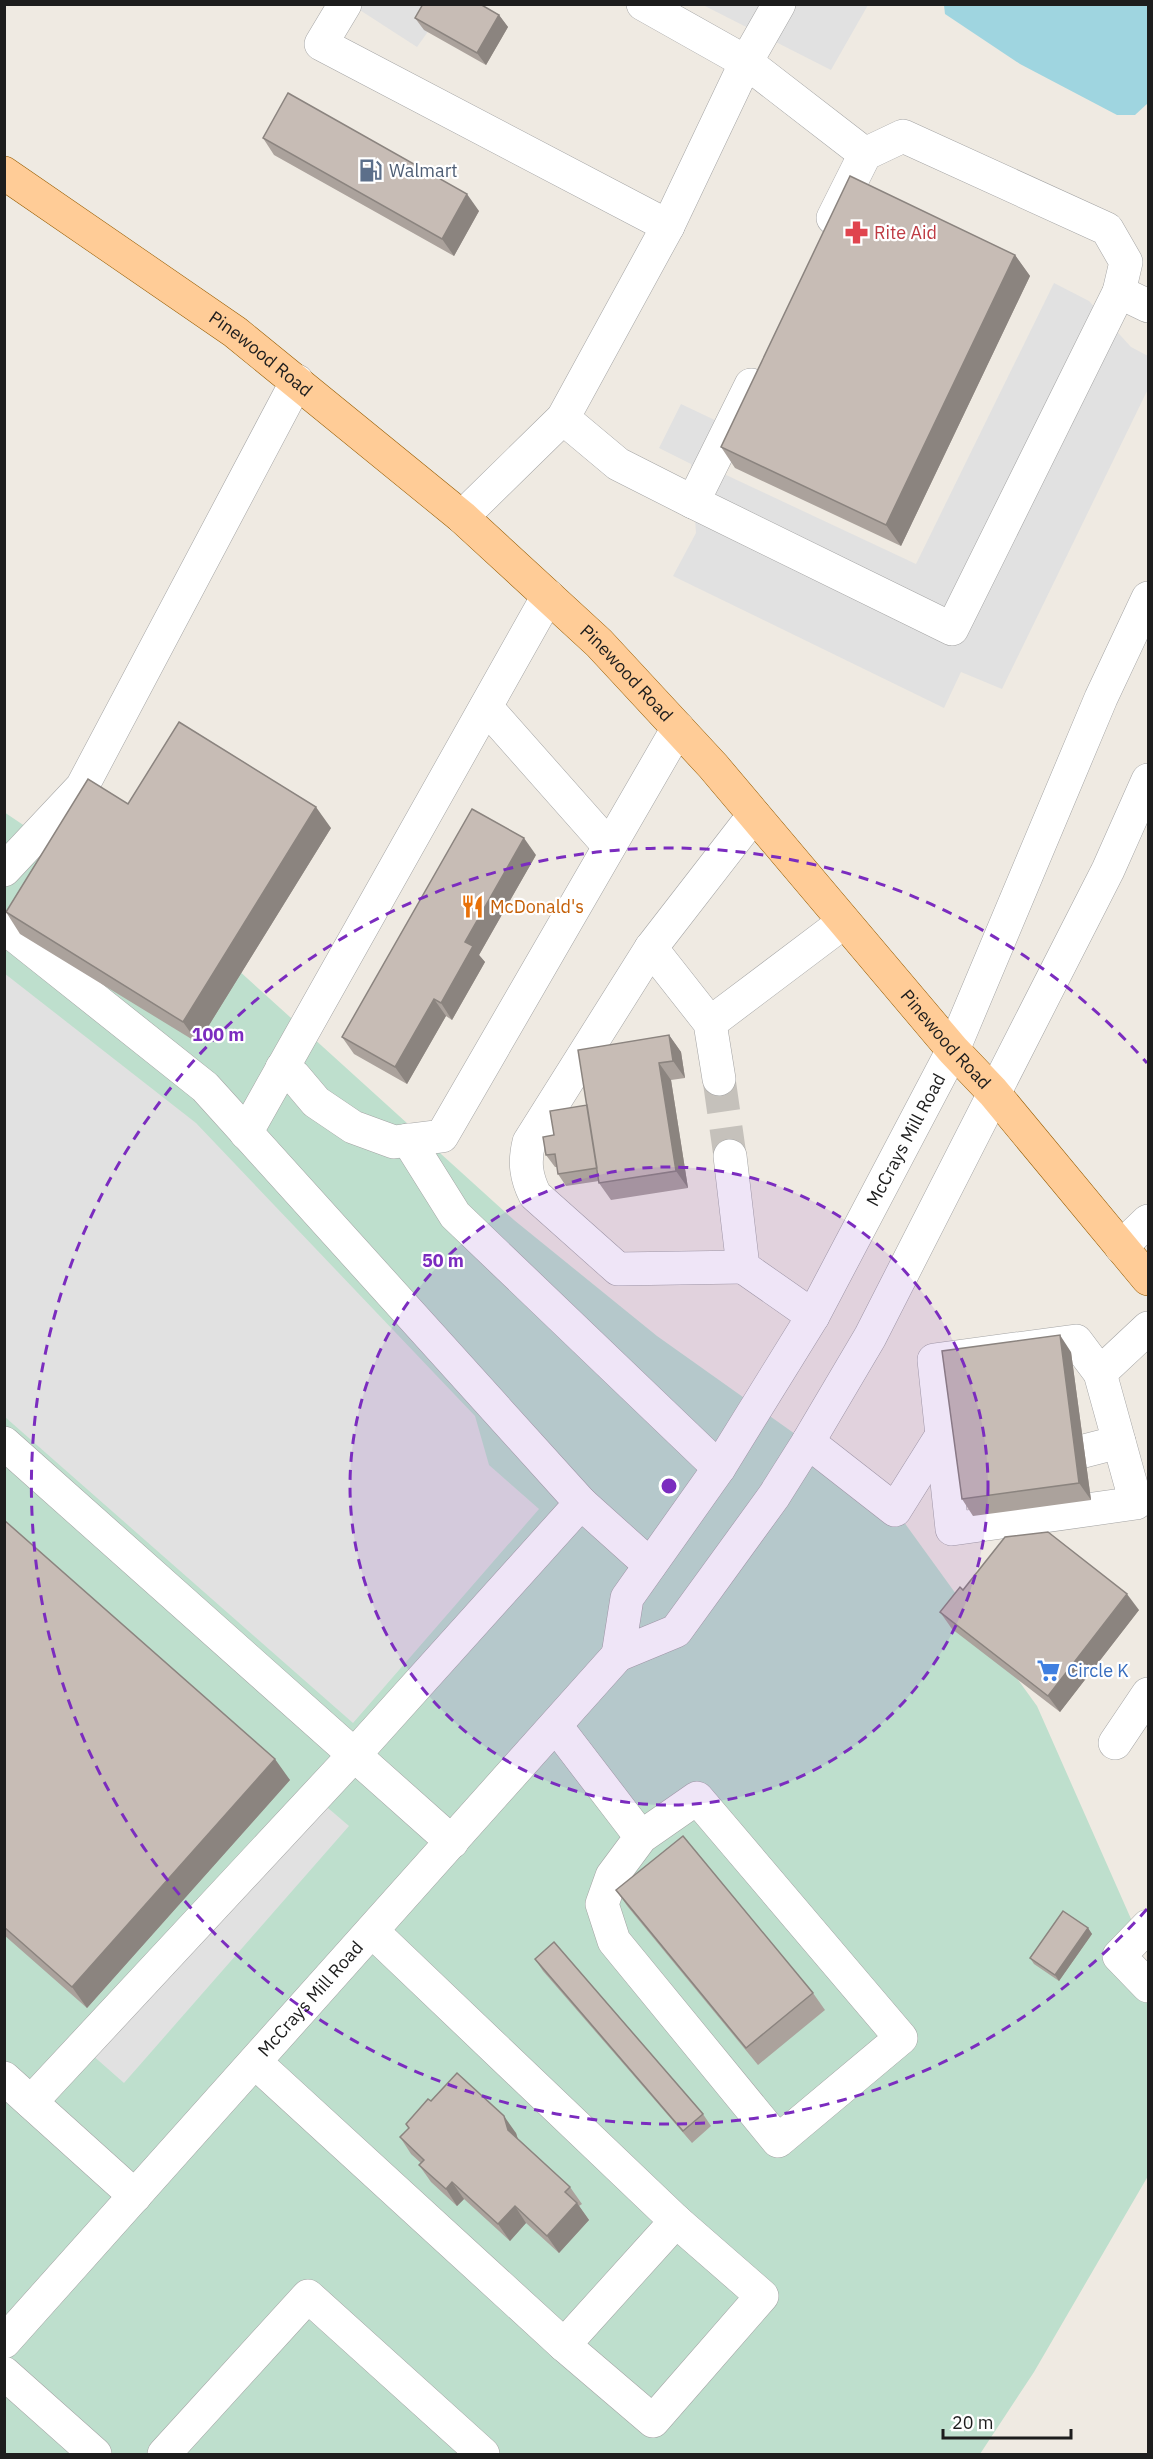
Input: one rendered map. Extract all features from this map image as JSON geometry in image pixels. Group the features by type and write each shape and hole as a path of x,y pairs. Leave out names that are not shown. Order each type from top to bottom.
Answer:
{"main road":[{"name":"Pinewood Road","path":"4,172 227,326 297,381 462,517 599,643 754,815 953,1050 993,1092 1149,1279"}],"street":[{"path":"345,4 321,44 668,226"},
{"path":"643,4 746,62 865,154"},
{"path":"462,517 563,418 668,226 746,62 779,4"},
{"path":"563,418 618,464 952,629 1119,292 1126,262 1107,229 903,136 865,154 818,249"},
{"path":"1119,292 1149,306"},
{"path":"693,502 766,354"},
{"path":"4,870 82,787 297,381"},
{"path":"246,1132 548,596"},
{"name":"McCrays Mill Road","path":"618,1655 627,1599 719,1468 813,1316 953,1050 1101,698 1149,598"},
{"path":"486,707 609,846"},
{"path":"282,1068 294,1076 316,1102 353,1127 394,1142 442,1136 678,728"},
{"name":"McCrays Mill Road","path":"4,2342 618,1655 676,1631 774,1496 870,1337 1108,870 1149,780"},
{"path":"754,815 651,948 529,1142 525,1159 528,1182 535,1195 618,1269 743,1267 813,1316"},
{"path":"710,1023 844,922"},
{"path":"4,927 206,1087 581,1503 650,1565"},
{"path":"651,948 710,1023 719,1079"},
{"path":"408,1140 456,1215 719,1468"},
{"path":"730,1156 743,1267"},
{"path":"1122,1247 1149,1221"},
{"path":"1093,1382 1149,1328"},
{"path":"1076,1341 1119,1442 1142,1507 952,1529 956,1467 946,1414 934,1360 1076,1341"},
{"path":"808,1442 896,1510 946,1414"},
{"path":"1084,1450 1119,1442"},
{"path":"4,1443 452,1842"},
{"path":"31,2102 355,1754 581,1503"},
{"path":"1115,1743 1149,1694"},
{"path":"556,1726 641,1837"},
{"path":"697,1798 901,2038 778,2141 614,1941 602,1904 612,1876 641,1837 697,1798"},
{"path":"1149,1926 1119,1956 1149,1986"},
{"path":"255,2062 564,2345 653,2421 762,2296 676,2221 372,1931"},
{"path":"4,2078 135,2196"},
{"path":"564,2345 676,2221"},
{"path":"176,2450 308,2296 483,2454"},
{"path":"4,2373 95,2454"}],"green space":[{"path":"4,812 237,969 514,1220 657,1336 888,1500 1037,1706 1139,1937 1148,1982 1148,2176 1034,2372 980,2454 5,2454"}],"shaded area":[{"path":"352,5 447,5 417,47"},
{"path":"703,5 868,5 831,70"},
{"path":"1054,283 1089,301 1131,347 1148,356 1148,389 1002,689 961,672 944,708 673,576 696,533 691,464 659,448 681,404 742,433 724,474 916,564"},
{"path":"4,973 196,1123 475,1416 489,1465 539,1509 353,1723 5,1417"},
{"path":"307,1790 349,1826 124,2083 82,2046"}],"water":[{"path":"944,5 1148,5 1148,103 1135,115 1117,115 1020,64 945,14"}],"building":[{"path":"423,4 480,4 499,15 477,53 415,18"},
{"path":"288,93 467,194 442,239 263,138"},
{"name":"Rite Aid","path":"850,176 1015,255 886,525 721,447"},
{"path":"179,722 316,807 183,1022 6,912 88,779 128,804"},
{"name":"McDonald's","path":"472,809 524,838 465,942 473,946 441,1003 434,999 395,1067 342,1037"},
{"path":"669,1035 673,1061 659,1063 676,1171 599,1183 578,1050"},
{"path":"587,1105 597,1168 558,1174 555,1154 546,1155 543,1137 554,1135 550,1111"},
{"path":"1060,1335 1079,1483 962,1499 942,1351"},
{"path":"4,1520 275,1759 72,1987 4,1927"},
{"name":"Circle K","path":"1048,1532 1127,1594 1048,1696 940,1612 960,1587 963,1590 1005,1537"},
{"path":"683,1836 813,1993 746,2048 616,1890"},
{"path":"1063,1911 1088,1928 1055,1975 1030,1958"},
{"path":"554,1942 703,2114 683,2131 535,1959"},
{"path":"457,2073 504,2116 508,2130 570,2187 565,2192 577,2203 547,2236 515,2206 498,2224 452,2182 446,2189 419,2165 424,2160 400,2137 409,2128 406,2124 428,2099 431,2101"}],"tunnel":[{"path":"719,1079 730,1156"}],"place":[{"name":"Walmart","path":"371,171"},
{"name":"Rite Aid","path":"856,233"},
{"name":"McDonald's","path":"472,907"},
{"name":"Circle K","path":"1049,1671"}]}
